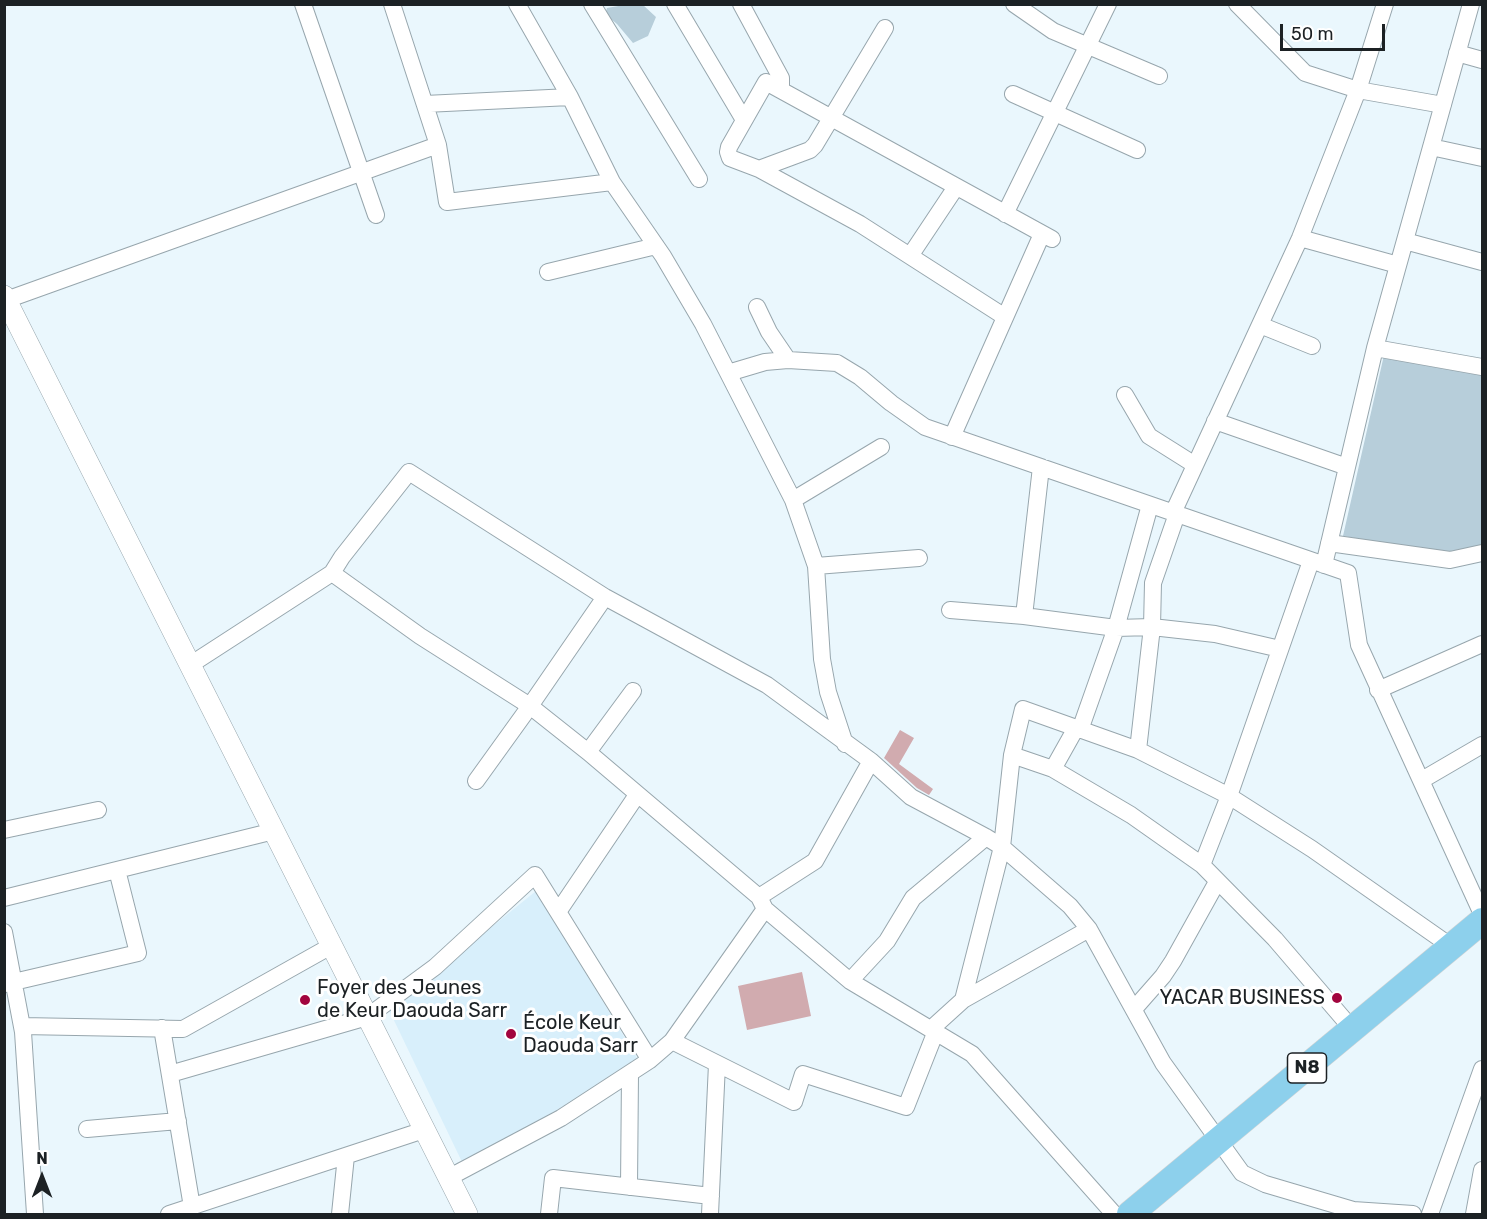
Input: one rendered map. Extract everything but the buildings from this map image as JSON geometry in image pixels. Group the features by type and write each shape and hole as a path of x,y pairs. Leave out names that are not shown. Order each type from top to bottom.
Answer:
{"main road":[{"name":"N8","path":"1130,1215 1480,925"}],"street":[{"path":"303,4 376,215"},
{"path":"392,4 438,145 447,202 612,182"},
{"path":"517,4 570,97 612,182 656,246 703,324 793,500 816,566 822,659 828,693 845,744"},
{"path":"592,4 699,179"},
{"path":"675,4 744,120"},
{"path":"741,4 781,78 781,90"},
{"path":"1014,4 1053,31 1159,76"},
{"path":"1005,214 1108,4"},
{"path":"1237,4 1305,73 1358,90 1443,105"},
{"path":"1138,750 1152,627 1153,583 1175,514 1195,465 1300,238 1358,90 1385,4"},
{"path":"1202,865 1229,796 1280,649 1317,563 1329,543 1375,348 1471,4"},
{"path":"759,170 812,148 885,28"},
{"path":"1457,53 1482,60"},
{"path":"952,437 1005,317 1047,237 766,82 728,152 730,158 759,170 860,224 1005,317"},
{"path":"1013,94 1137,150"},
{"path":"425,104 570,97"},
{"path":"438,145 361,172 8,308 466,1215"},
{"path":"1431,147 1482,158"},
{"path":"910,256 956,187"},
{"path":"1300,238 1398,265"},
{"path":"1405,241 1482,262"},
{"path":"548,272 656,246"},
{"path":"757,307 788,360"},
{"path":"1260,325 1312,346"},
{"path":"1375,348 1482,367"},
{"path":"728,373 765,362 788,360 837,363 860,377 925,427 1348,573 1359,645 1378,690 1422,780 1480,925"},
{"path":"1125,395 1149,436 1195,465"},
{"path":"1215,422 1347,467"},
{"path":"793,500 881,447"},
{"path":"1024,616 1041,467"},
{"path":"190,665 332,573 409,472 605,597 767,685 871,761 911,797 1002,847 1070,906 1089,929 1163,1063 1242,1173 1265,1184 1353,1210 1413,1215"},
{"path":"1053,769 1078,729 1116,628 1150,505"},
{"path":"1329,543 1450,560 1482,553"},
{"path":"816,566 919,558"},
{"path":"332,573 420,636 530,706 588,752 850,981 972,1054 1114,1215"},
{"path":"476,781 605,597"},
{"path":"951,610 1024,616 1116,628 1152,627 1215,634 1280,649"},
{"path":"1378,690 1482,644"},
{"path":"588,752 633,691"},
{"path":"963,1000 1002,847 1012,755 1023,709 1138,750 1229,796 1322,855 1452,946"},
{"path":"1422,780 1482,745"},
{"path":"1012,755 1053,769 1131,815 1202,865 1216,882 1275,939 1353,1030"},
{"path":"448,1178 561,1118 630,1074 672,1041 762,903 815,861 871,761"},
{"path":"558,912 637,795"},
{"path":"4,830 98,810"},
{"path":"4,898 274,831"},
{"path":"850,981 886,941 913,898 986,837"},
{"path":"9,983 138,953 117,870"},
{"path":"170,1074 367,1017 435,967 536,875 650,1060"},
{"path":"1134,1009 1168,968 1216,882"},
{"path":"672,1041 794,1102 803,1074 906,1107 934,1030 963,1000 1089,929"},
{"path":"4,932 9,983 22,1026 35,1215"},
{"path":"22,1026 183,1029 331,946"},
{"path":"162,1028 192,1207"},
{"path":"710,1215 717,1064"},
{"path":"1430,1215 1482,1070"},
{"path":"629,1187 630,1074"},
{"path":"87,1129 178,1121"},
{"path":"169,1215 424,1130"},
{"path":"340,1215 346,1156"},
{"path":"1474,1215 1482,1170"},
{"path":"549,1215 553,1178 711,1196"}],"shaded area":[{"path":"643,5 656,17 648,36 633,43 605,14 607,8"},
{"path":"1384,355 1482,370 1482,545 1441,553 1343,536"},
{"name":"École Keur Daouda Sarr","path":"536,891 637,1058 523,1132 463,1164 389,1010"}],"place":[{"name":"YACAR BUSINESS","path":"1337,998"},
{"name":"Foyer des Jeunes de Keur Daouda Sarr","path":"305,1000"},
{"name":"École Keur Daouda Sarr","path":"511,1034"}]}
